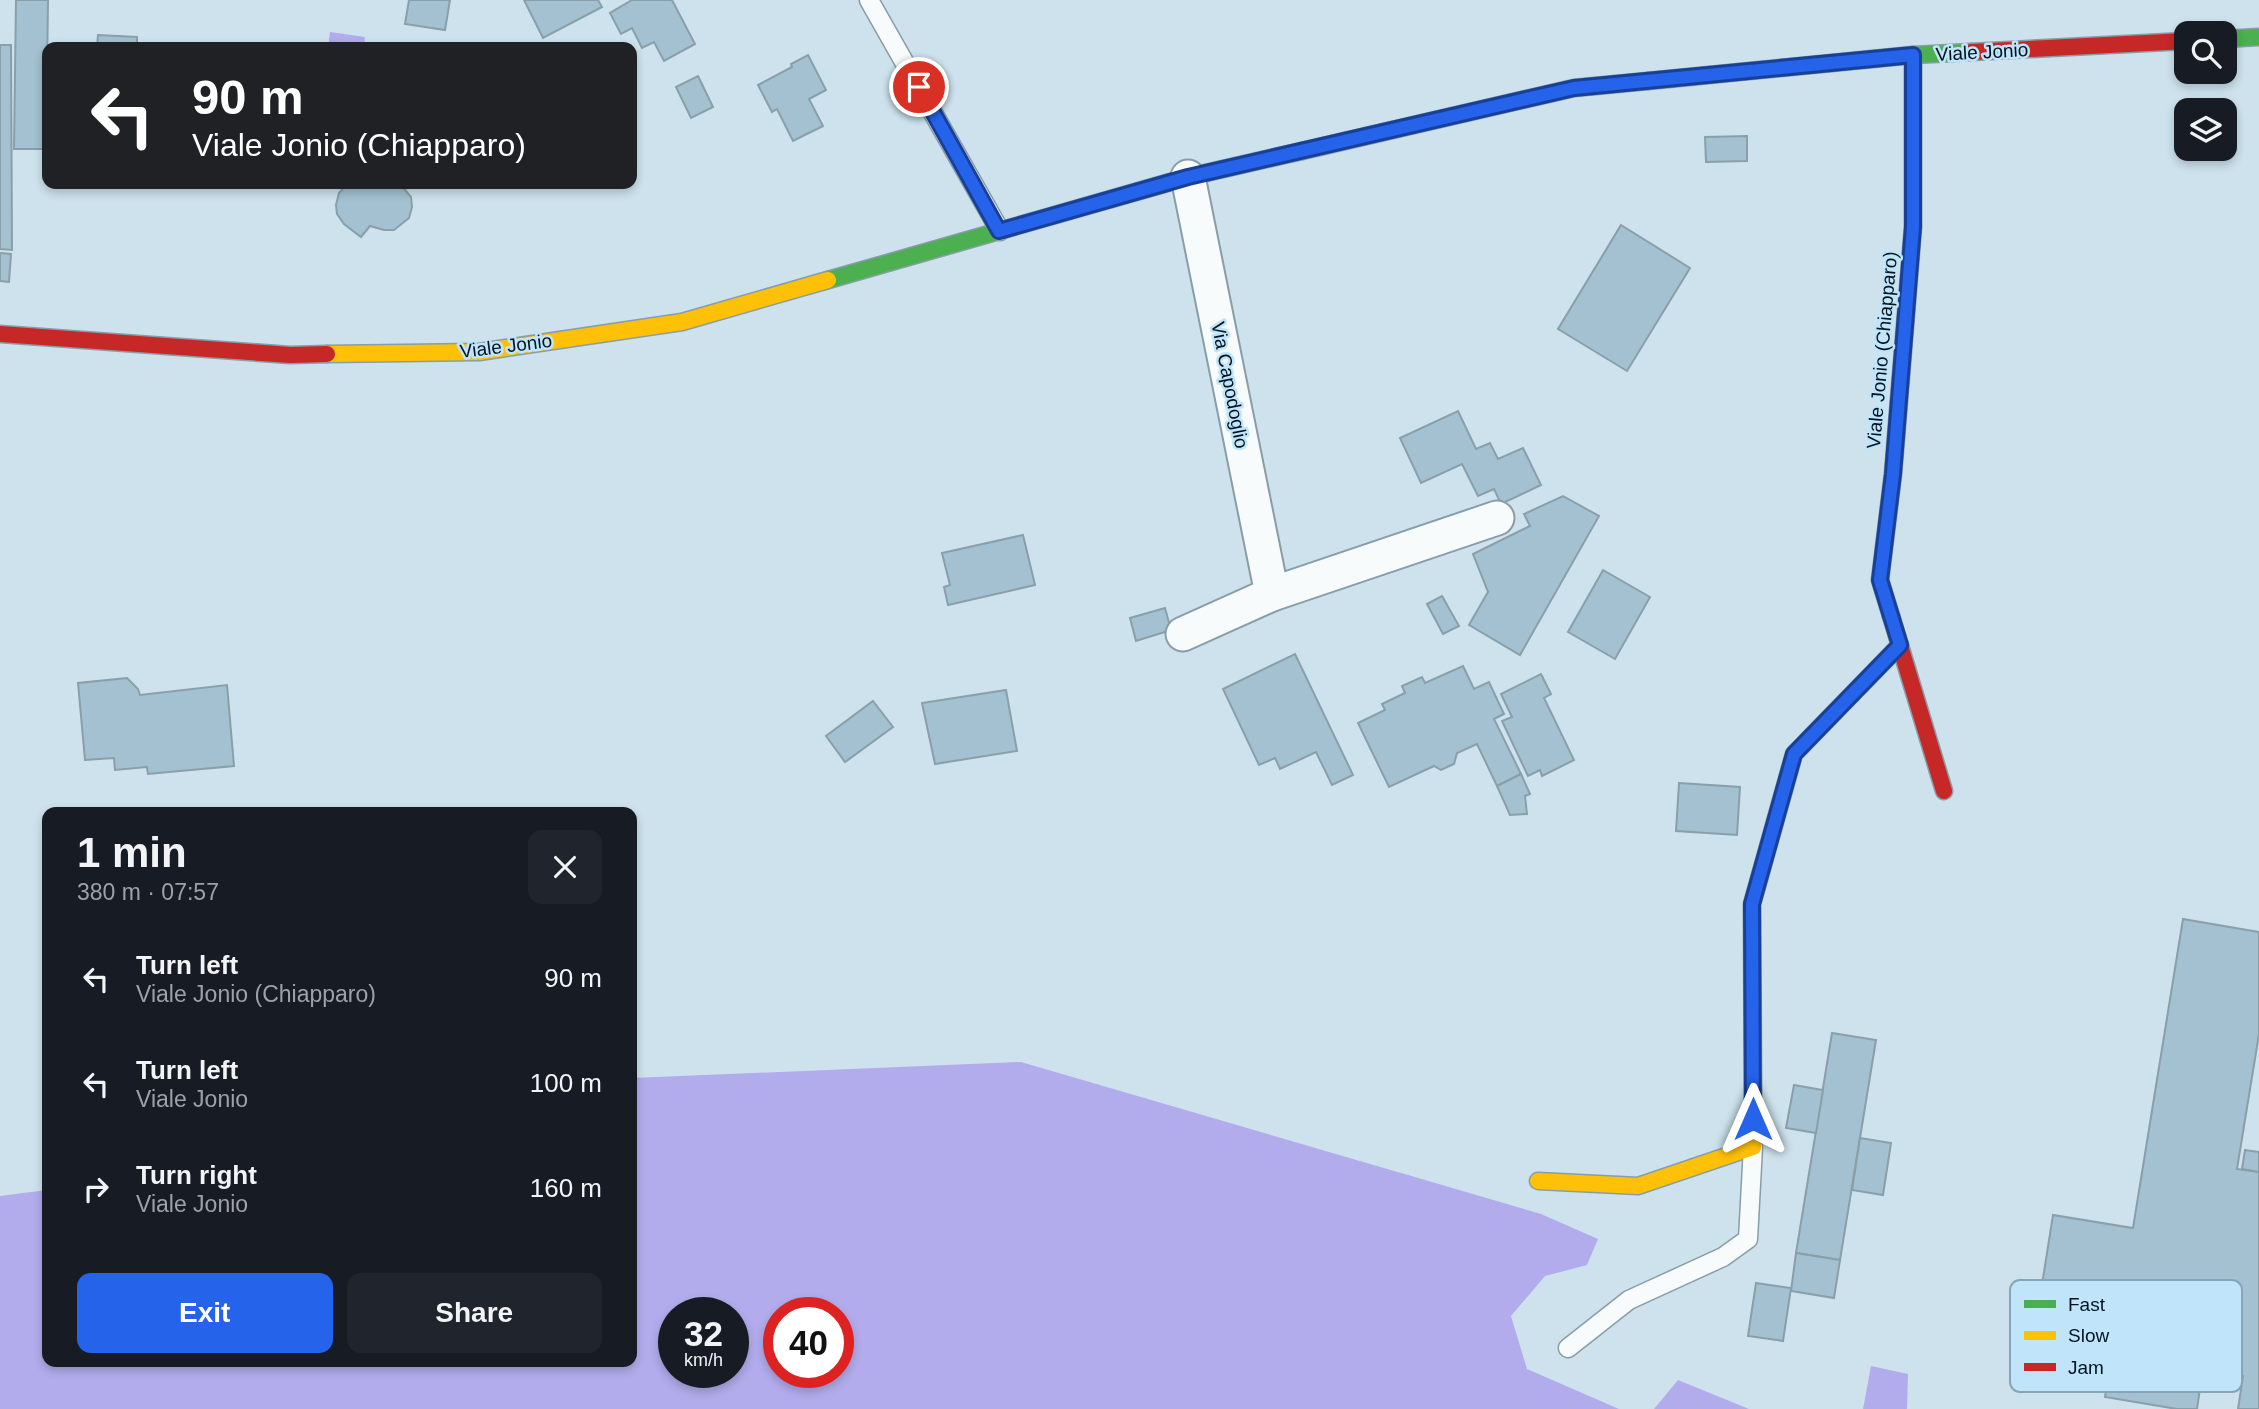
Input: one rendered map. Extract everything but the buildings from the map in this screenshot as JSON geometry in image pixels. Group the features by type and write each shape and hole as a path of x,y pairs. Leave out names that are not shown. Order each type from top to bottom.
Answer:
{"street":[{"path":"2237,38 2259,37"},
{"name":"Viale Jonio","path":"0,334 290,355 479,352 682,322 1188,177 1574,88 1913,55 2174,42"},
{"name":"Viale Jonio (Chiapparo)","path":"1913,55 1913,227 1893,474 1880,580 1944,791"},
{"name":"Via Capodoglio","path":"1188,177 1272,594"},
{"path":"1183,634 1272,594 1497,518"},
{"path":"1538,1181 1638,1186 1753,1147 1752,904 1794,754 1900,645"}],"lane":[{"path":"869,0 999,231"},
{"path":"1568,1348 1629,1300 1723,1256 1748,1239 1753,1147"}],"shaded area":[{"path":"330,32 365,37 364,42 329,42"},
{"path":"1021,1062 1541,1214 1598,1239 1587,1265 1545,1276 1511,1316 1527,1369 1619,1409 0,1409 0,1196 42,1191 42,1367 637,1367 637,1078"},
{"path":"1871,1366 1908,1374 1907,1409 1863,1409"},
{"path":"1678,1380 1749,1409 1654,1409"}],"traffic: fast":[{"path":"2237,38 2259,37"},
{"path":"1648,81 1913,55 1971,52"},
{"path":"1891,616 1880,580 1893,474 1913,227 1913,55"},
{"path":"828,280 1188,177 1302,151"}],"traffic: slow":[{"path":"327,354 479,352 682,322 828,280"},
{"path":"1538,1181 1638,1186 1753,1147 1753,1098"}],"traffic: jam":[{"path":"1971,52 2174,42"},
{"path":"1302,151 1574,88 1648,81"},
{"path":"0,334 290,355 327,354"},
{"path":"1891,616 1944,791"},
{"path":"1753,1098 1752,904 1794,754 1900,645"}],"route":[{"path":"919,87 999,231 1188,177 1574,88 1913,55 1913,227 1893,474 1880,580 1900,645 1794,754 1752,904 1753,1119"}]}
